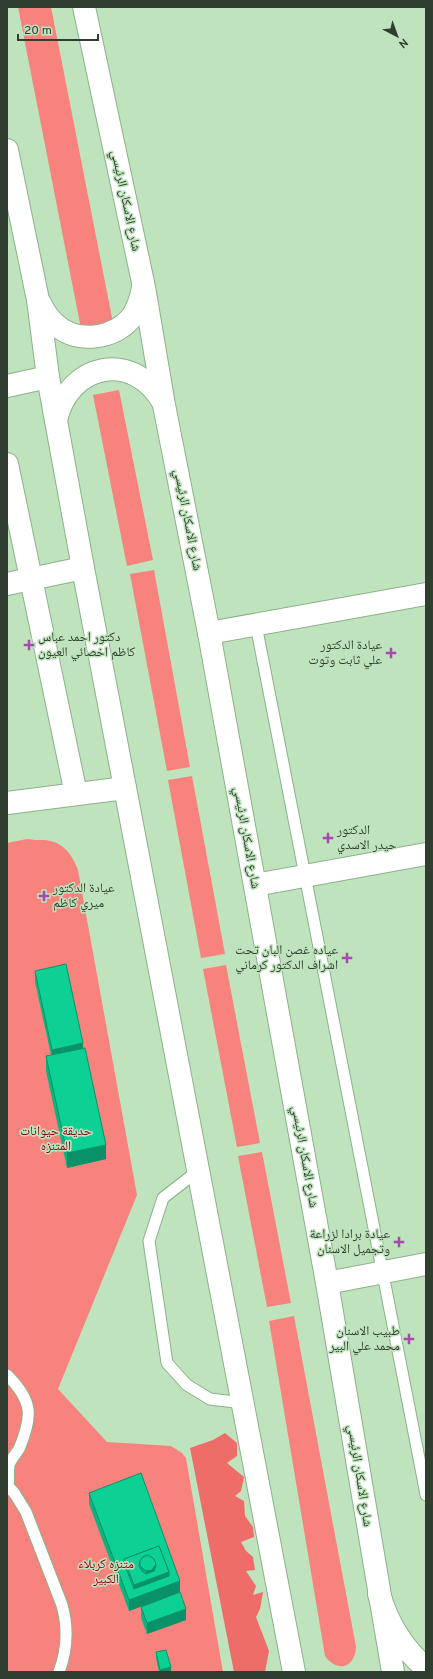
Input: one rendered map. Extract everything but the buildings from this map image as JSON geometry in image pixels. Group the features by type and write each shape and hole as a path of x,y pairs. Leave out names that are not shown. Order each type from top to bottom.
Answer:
{"main road":[{"name":"شارع الاسكان الرئيسي","path":"84,7 144,287 164,405 209,633 327,1283 393,1672"},
{"path":"7,150 38,300 48,377 83,568 294,1672"},
{"path":"38,300 46,315 57,326 72,334 88,337 104,335 120,328 132,317 140,303 144,287"},
{"path":"56,421 59,407 66,394 76,383 89,374 104,370 119,370 133,374 146,381 157,392 164,405"},
{"path":"7,386 48,377"},
{"path":"7,464 76,794"},
{"path":"7,584 83,568"},
{"path":"209,633 426,594"},
{"path":"7,803 125,788"},
{"path":"254,885 426,854"},
{"path":"327,1283 426,1264"},
{"path":"379,1594 386,1616 399,1639 406,1649 426,1668"}],"lane":[{"path":"256,625 304,876 384,1272 426,1495"},
{"path":"198,1170 163,1198 149,1241 166,1363 186,1385 210,1399 243,1403"},
{"path":"7,1375 20,1390 29,1406 28,1423 18,1450 9,1464 8,1486 26,1512 62,1605 66,1620 66,1636 59,1672"}],"green space":[{"path":"18,7 51,7 116,338 84,344"},
{"path":"119,390 153,560 127,566 93,395"},
{"path":"154,570 190,767 167,771 130,574"},
{"path":"192,776 225,954 201,958 168,780"},
{"name":"متنزه كربلاء الكبير","path":"27,839 50,841 66,849 78,870 137,1195 58,1389 107,1442 171,1446 182,1453 186,1458 223,1672 7,1672 7,843"},
{"path":"226,965 260,1143 237,1147 203,969"},
{"path":"262,1152 291,1303 267,1307 238,1156"},
{"path":"294,1316 356,1647 352,1660 345,1666 335,1665 325,1656 269,1321"}],"shaded area":[{"path":"225,1433 237,1443 237,1456 227,1463 244,1477 241,1491 235,1496 244,1501 245,1516 253,1527 254,1537 241,1542 246,1551 253,1557 255,1570 246,1571 256,1586 253,1595 263,1592 260,1609 256,1617 269,1651 265,1672 234,1672 190,1448 213,1440"}],"place":[{"name":"دكتور احمد عباس كاظم اخصائي العيون","path":"29,645"},
{"name":"عيادة الدكتور علي ثابت وتوت","path":"391,653"},
{"name":"الدكتور حيدر الاسدي","path":"328,838"},
{"name":"عيادة الدكتور ميري كاظم","path":"44,896"},
{"name":"عياده غصن البان تحت اشراف الدكتور كرماني","path":"347,958"},
{"name":"عيادة برادا لزراعة وتجميل الاسنان","path":"399,1242"},
{"name":"طبيب الاسنان محمد علي البير","path":"409,1339"}],"park label":[{"name":"حديقة حيوانات المتنزه","path":"56,1140"}]}
